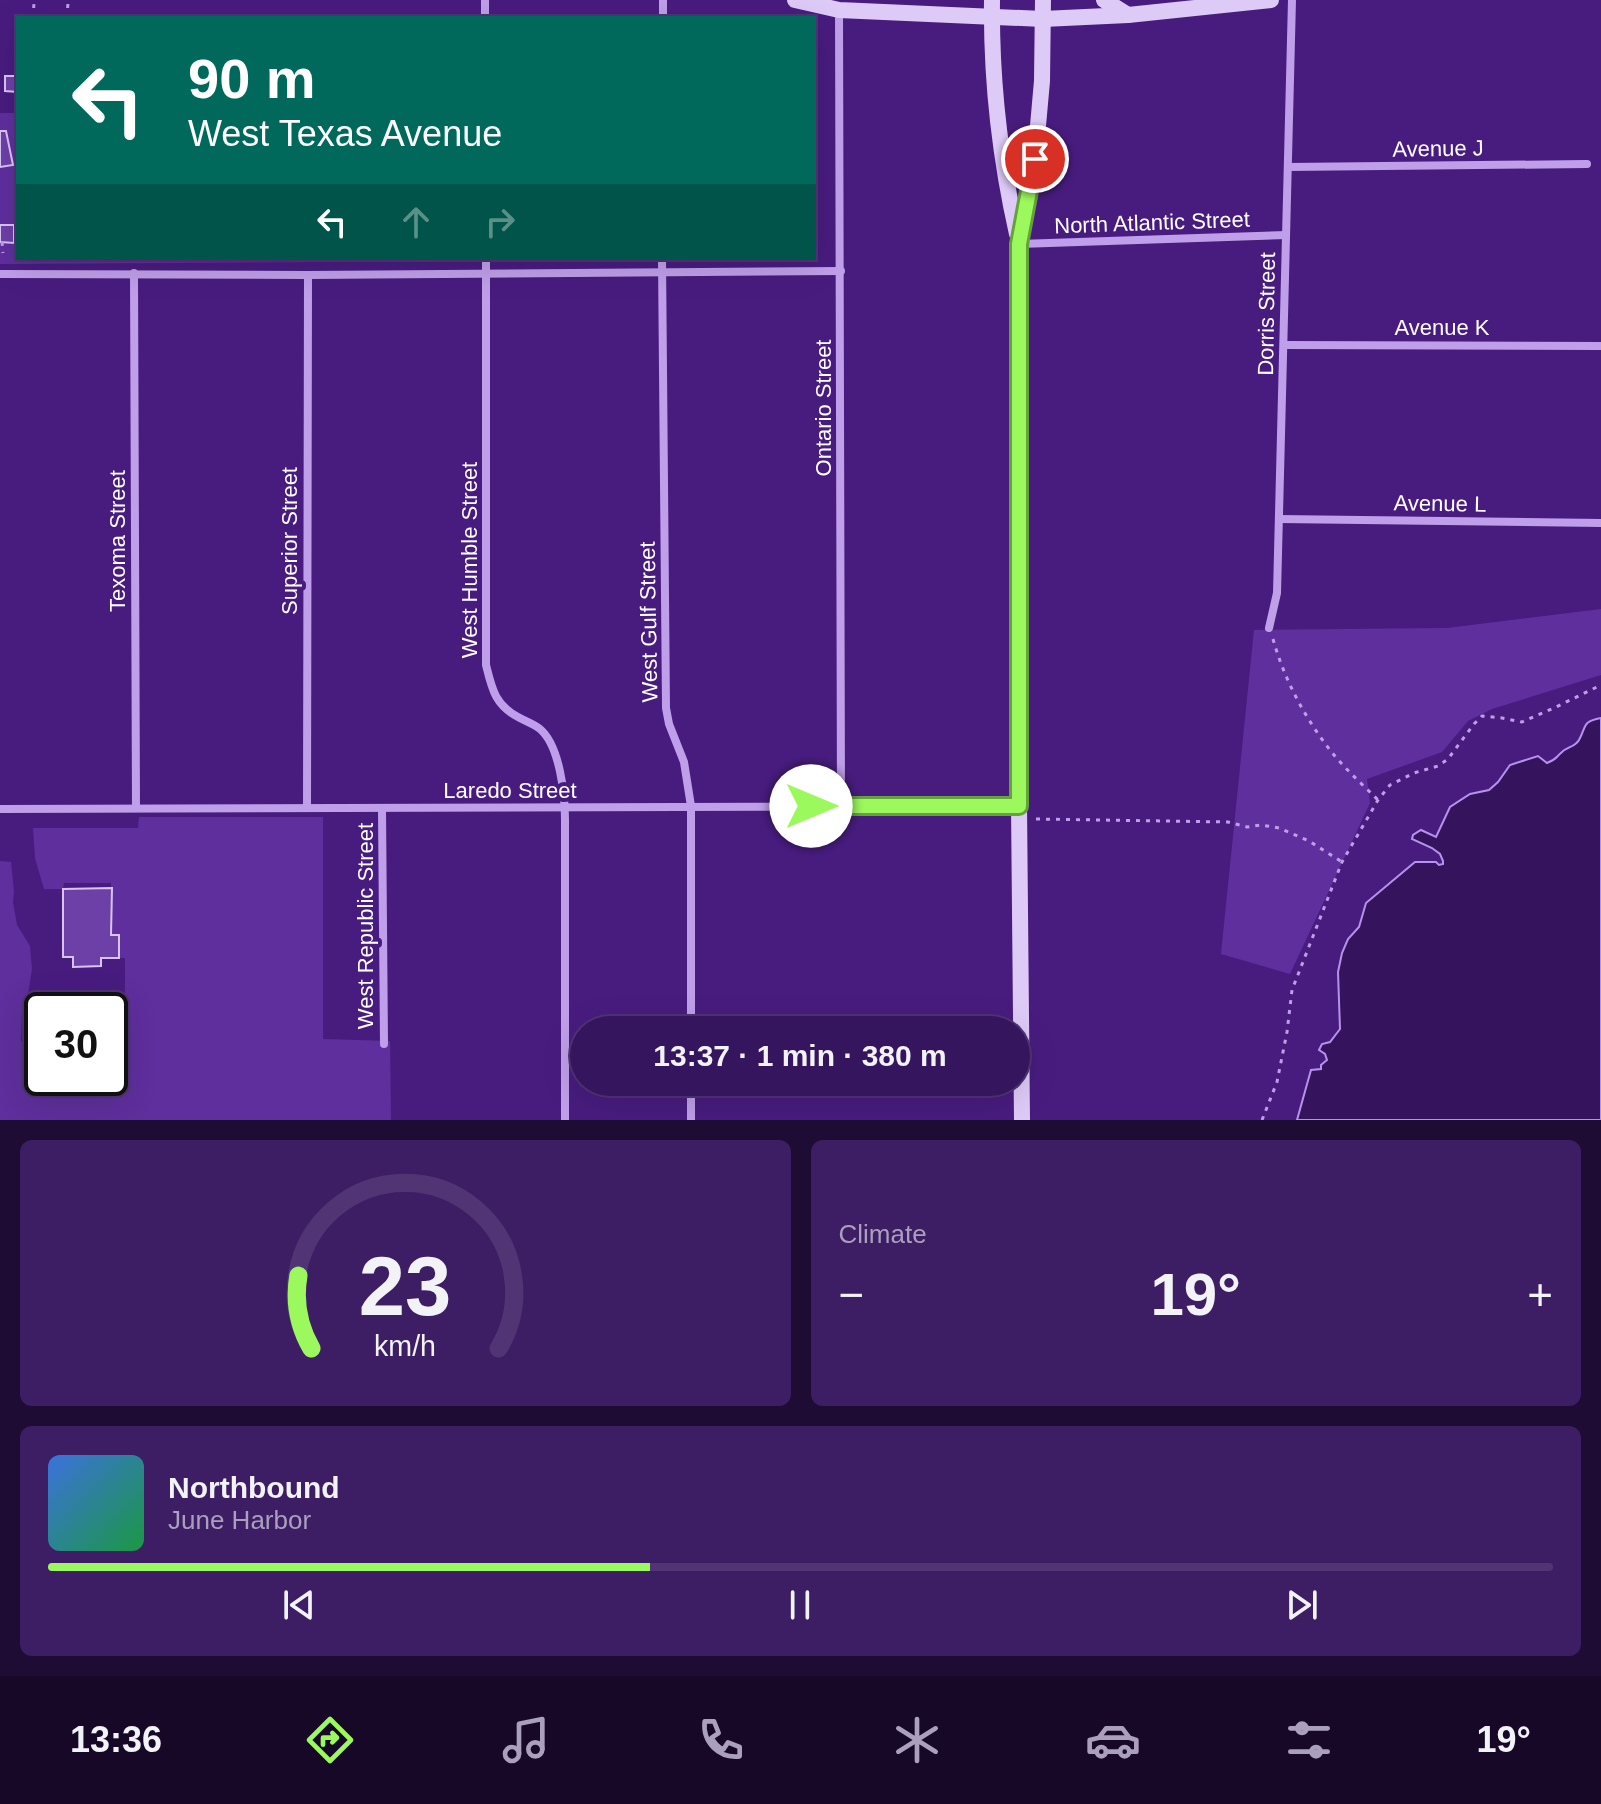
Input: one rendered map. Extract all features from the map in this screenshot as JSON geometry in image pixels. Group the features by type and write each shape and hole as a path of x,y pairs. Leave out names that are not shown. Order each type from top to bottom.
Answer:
{"street":[{"path":"795,0 839,10 992,8 1043,19 1128,15 1271,0"},
{"path":"1022,1120 1019,244 1035,159 1042,81 1043,0"},
{"path":"1104,0 1128,15"},
{"name":"Dorris Street","path":"1269,628 1277,593 1292,0"},
{"path":"992,8 996,104 1007,191 1019,244"},
{"name":"Ontario Street","path":"839,10 841,806"},
{"name":"Avenue J","path":"1288,167 1587,164"},
{"name":"North Atlantic Street","path":"1019,244 1286,235"},
{"name":"West Humble Street","path":"486,260 486,665 496,700 512,714 541,729 551,744 563,785 565,1120"},
{"name":"West Gulf Street","path":"662,260 666,708 684,762 691,806 691,1016"},
{"path":"0,274 841,271"},
{"name":"Texoma Street","path":"134,273 136,808"},
{"name":"Superior Street","path":"307,808 308,275"},
{"name":"Avenue K","path":"1284,345 1601,346"},
{"name":"Avenue L","path":"1279,519 1601,523"},
{"name":"Laredo Street","path":"0,809 841,806 1020,812"},
{"name":"West Republic Street","path":"382,809 384,1044"},
{"path":"691,1096 691,1120"}],"path":[{"path":"67,16 68,2"},
{"path":"33,16 34,3"},
{"path":"2,242 3,253"},
{"path":"1269,628 1291,686 1308,718 1331,751 1378,800"},
{"path":"1262,1120 1277,1082 1292,990 1342,862 1378,800 1390,785 1448,759 1482,716 1522,722 1601,685"},
{"path":"1020,812 1228,822 1247,827 1261,825 1279,828 1309,841 1342,862"}],"shaded area":[{"path":"0,113 16,113 16,260 324,260 324,262 0,264"},
{"path":"1601,609 1601,675 1492,709 1468,721 1442,752 1367,779 1370,803 1290,974 1221,954 1254,630 1447,628"},
{"path":"1601,718 1601,1120 1297,1120 1311,1070 1321,1069 1327,1060 1319,1050 1340,1029 1338,972 1342,953 1348,939 1359,927 1366,903 1415,862 1443,864 1440,854 1412,839 1413,835 1421,830 1436,837 1450,807 1470,794 1489,790 1510,765 1538,756 1547,763 1553,760 1577,742 1587,723"},
{"path":"139,817 323,817 323,1039 390,1041 391,1120 0,1120 0,861 11,862 17,925 30,946 32,969 28,992 24,992 22,1013 24,1096 128,1096 128,992 125,992 125,958 119,958 119,935 111,935 111,883 64,883 63,889 44,889 35,858 33,828 138,828"}],"building":[{"path":"5,76 16,76 16,92 5,91"},
{"path":"0,131 6,131 13,165 0,167"},
{"path":"0,225 14,225 14,243 0,242"},
{"path":"112,888 111,935 119,935 119,958 101,958 101,966 73,967 73,957 63,957 63,889"}],"route":[{"path":"811,806 1019,806 1019,244 1035,159"}]}
